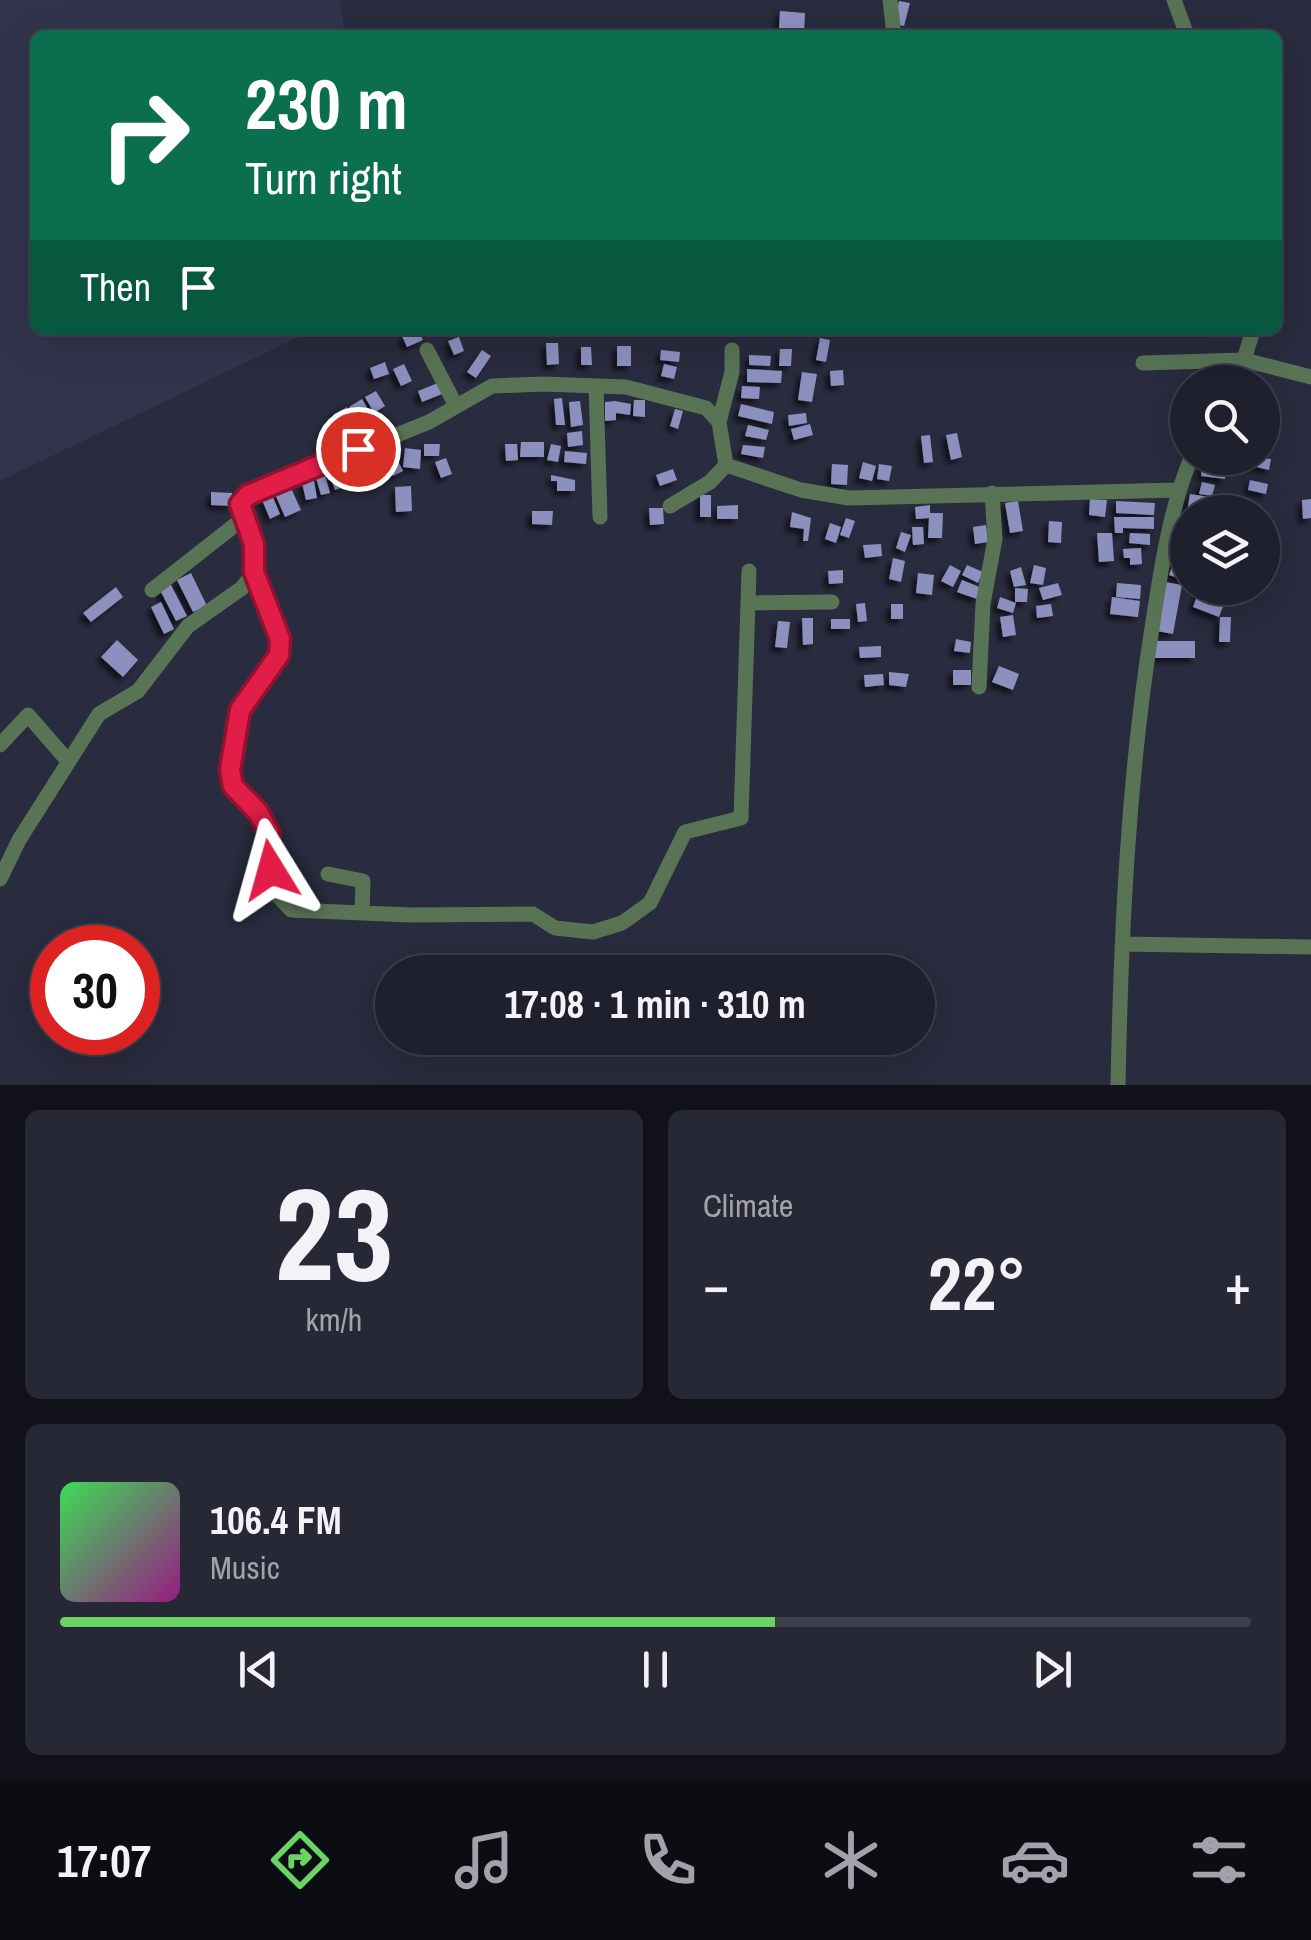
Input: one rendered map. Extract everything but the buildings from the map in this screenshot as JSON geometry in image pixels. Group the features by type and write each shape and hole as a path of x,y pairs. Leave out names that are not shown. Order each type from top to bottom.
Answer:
{"street":[{"path":"890,0 893,30"},
{"path":"1174,0 1185,30"},
{"path":"1241,365 1252,335"},
{"path":"427,350 456,406"},
{"path":"726,466 719,422 732,372 732,350"},
{"path":"1143,363 1244,360 1311,377"},
{"path":"719,422 706,408 626,387 492,386 429,422 248,495 240,504 254,544 254,572 280,639 279,655 240,710 230,770 233,786 264,821 277,894 291,910 534,914 554,928 582,932 608,928 638,913 658,891 685,832 741,818 750,570"},
{"path":"596,386 600,517"},
{"path":"726,466 761,480 849,498 1178,490"},
{"path":"670,506 710,482 726,466"},
{"path":"1118,1085 1138,723 1168,536 1184,475"},
{"path":"979,687 983,604 995,539 992,493"},
{"path":"152,590 244,518"},
{"path":"0,879 99,714 138,691 188,626 242,588 254,572"},
{"path":"749,603 832,602"},
{"path":"0,745 28,715 68,760"},
{"path":"328,874 359,879 366,885 362,913"},
{"path":"1124,944 1311,947"}],"shaded area":[{"path":"0,0 340,0 344,30 30,30 30,335 303,335 0,481"}],"route":[{"path":"271,870 269,832 258,812 233,786 230,770 240,710 279,655 280,639 254,572 254,544 240,504 248,495 317,470 358,449"}]}
